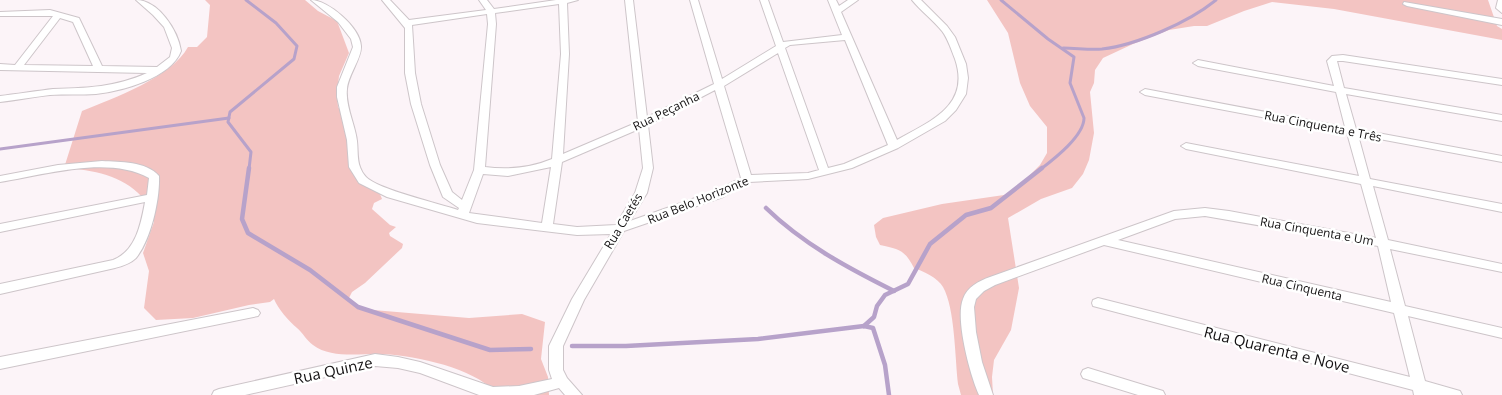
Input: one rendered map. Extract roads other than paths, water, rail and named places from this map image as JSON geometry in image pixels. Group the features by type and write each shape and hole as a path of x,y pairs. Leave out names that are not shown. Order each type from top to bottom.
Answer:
{"street":[{"path":"0,100 45,93 104,90 133,82 158,70 172,60 177,52 166,22 140,0"},
{"name":"Rua Belo Horizonte","path":"315,0 347,26 356,40 357,47 342,87 342,96 352,140 354,167 363,181 373,187 463,211 496,222 598,231 618,229 651,219 719,194 748,179 808,176 824,173 874,156 941,120 953,108 961,94 963,78 961,64 952,39 944,28 916,0"},
{"path":"386,0 407,22 410,34 410,73 416,104 435,165 447,194 463,211 479,170 492,24 491,10 483,0"},
{"path":"407,22 574,0"},
{"name":"Rua Caetés","path":"561,382 556,370 556,346 578,299 641,193 646,180 648,156 642,124 629,0"},
{"path":"694,0 706,36 718,86 748,179"},
{"path":"764,0 824,173"},
{"path":"832,0 894,146"},
{"path":"837,11 854,0"},
{"path":"1502,0 1500,8 1502,11"},
{"path":"548,227 557,162 564,54 563,2"},
{"path":"1409,2 1502,22"},
{"path":"0,14 35,11 50,12 76,20 98,68"},
{"path":"18,67 59,14"},
{"name":"Rua Peçanha","path":"479,170 497,173 522,172 557,162 642,124 718,86 781,46 795,42 847,37"},
{"path":"1420,390 1383,242 1332,61 1335,58 1502,82"},
{"path":"1198,63 1502,118"},
{"path":"0,67 158,70"},
{"name":"Rua Cinquenta e Três","path":"1145,92 1502,159"},
{"path":"1186,146 1502,208"},
{"path":"0,178 94,165 135,166 147,170 154,176 154,197 136,249 128,258 115,264 0,289"},
{"path":"0,228 154,197"},
{"name":"Rua Cinquenta e Um","path":"986,395 977,372 967,311 967,304 972,293 983,284 1174,215 1206,212 1383,242 1502,268"},
{"name":"Rua Cinquenta","path":"1102,240 1502,333"},
{"name":"Rua Quarenta e Nove","path":"1098,303 1420,390 1455,395"},
{"path":"0,363 253,313"},
{"name":"Rua Quinze","path":"219,395 375,360 410,363 490,392 509,394 526,392 561,382"},
{"path":"1088,374 1158,395"},
{"path":"561,382 575,395"}],"waterway":[{"path":"229,118 230,112 294,59 297,46 276,23 246,0"},
{"path":"1001,0 1048,39 1074,57 1070,83 1084,118 1083,125 1074,139 1041,169"},
{"path":"1063,48 1102,49 1131,43 1177,24 1216,0"},
{"path":"0,149 229,118"},
{"path":"229,118 228,122 251,152 249,169"},
{"path":"249,168 242,219 248,233 310,270 358,307 490,350 531,349"},
{"path":"894,291 908,284 930,244 966,215 991,208 1042,168"},
{"path":"766,208 811,244 843,264 894,291"},
{"path":"864,326 874,317 877,306 885,295 894,291"},
{"path":"572,346 626,346 758,339 864,326"},
{"path":"864,326 873,328 885,365 889,395"}]}
